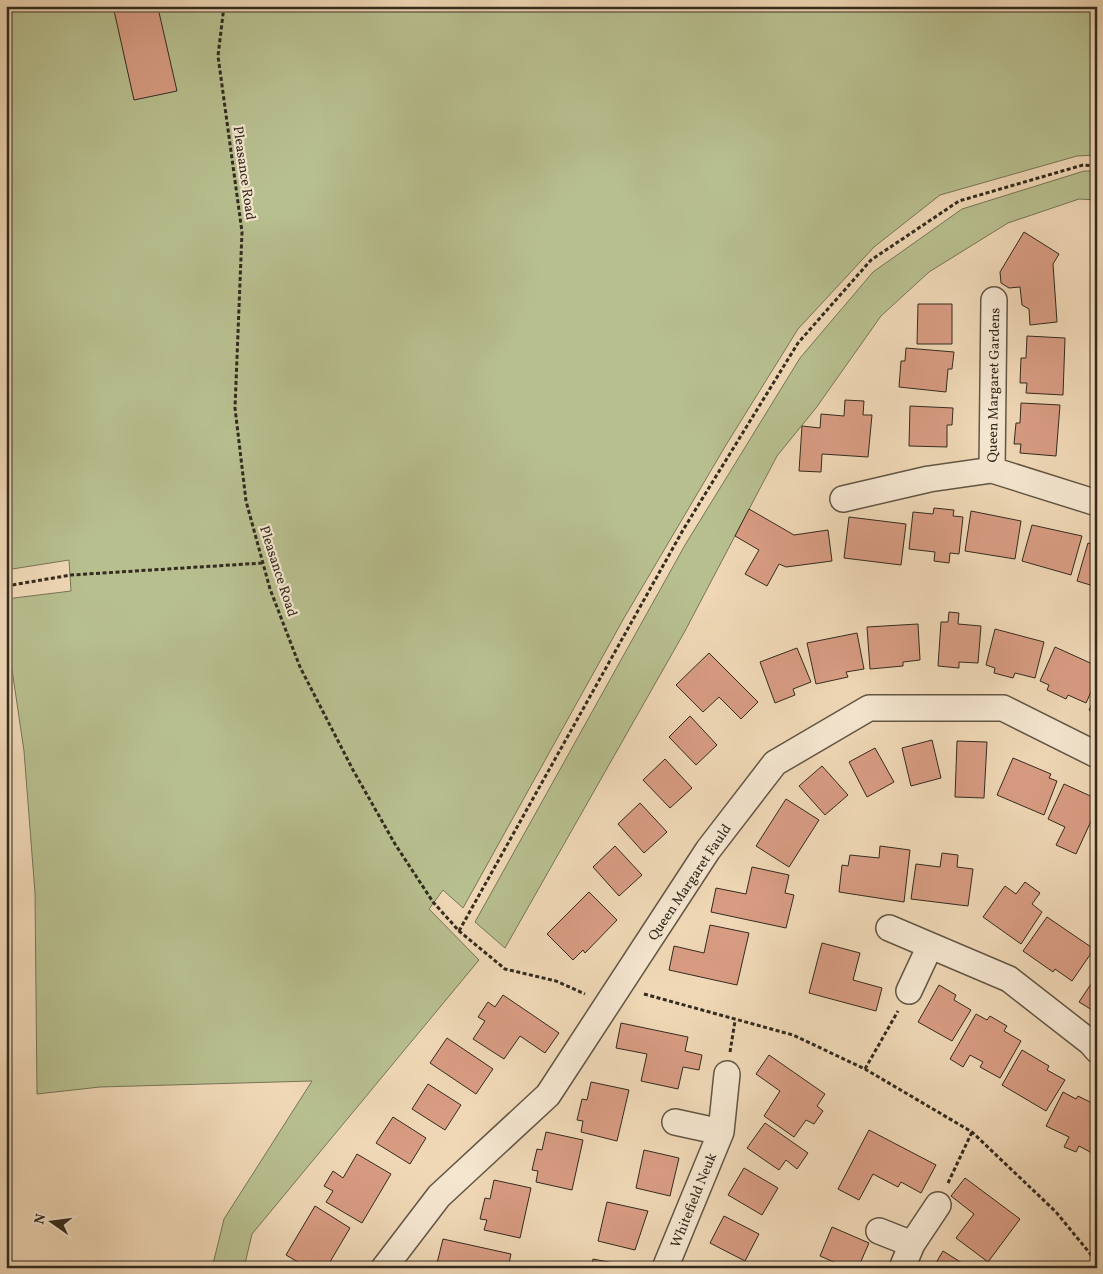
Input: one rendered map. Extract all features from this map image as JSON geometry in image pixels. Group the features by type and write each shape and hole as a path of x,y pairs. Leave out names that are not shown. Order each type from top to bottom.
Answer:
{"street":[{"name":"Queen Margaret Gardens","path":"992,470 994,300"},
{"name":"Queen Margaret Gardens","path":"843,499 929,479 992,470 1097,503"},
{"name":"Queen Margaret Fauld","path":"384,1268 439,1196 548,1095 708,850 775,763 869,708 1003,708 1097,755"},
{"path":"890,928 1010,979 1091,1043 1097,1050"},
{"path":"909,991 930,946"},
{"name":"Whitefield Neuk","path":"665,1268 720,1132 727,1074"},
{"path":"675,1122 720,1132"},
{"path":"902,1268 912,1244 938,1205"},
{"path":"878,1231 912,1244"}],"path":[{"name":"Pleasance Road","path":"224,6 218,56 242,232 234,408 246,501 270,589 300,667 353,770 395,844 433,902 459,931 505,970 612,996 793,1035 866,1069 972,1132 1056,1212 1097,1262"},
{"path":"459,931 683,530 798,343 871,260 959,201 1083,165 1097,166"},
{"path":"6,586 71,575 263,563"},
{"path":"866,1069 909,991"},
{"path":"727,1074 735,1021"},
{"path":"938,1205 972,1132"}],"green space":[{"path":"6,6 1097,6 1097,155 1077,156 940,195 874,247 798,329 726,445 624,618 463,908 443,890 429,909 479,960 252,1234 244,1268 212,1268 224,1219 312,1081 100,1087 37,1094 35,893 24,751 6,629 6,599 71,591 69,560 6,570"},
{"path":"1084,171 1097,171 1097,200 1079,199 1008,223 929,272 881,316 816,408 777,456 685,631 505,948 475,922 685,545 800,358 873,272 962,209"}],"building":[{"path":"113,6 168,6 158,8 177,91 134,100"},
{"path":"1024,232 1059,254 1053,264 1057,322 1030,325 1029,309 1022,305 1020,287 1009,288 1001,283 1000,272"},
{"path":"918,304 952,304 952,344 917,344"},
{"path":"1027,336 1065,338 1063,395 1026,393 1027,383 1020,383 1021,358 1026,358"},
{"path":"906,348 954,352 952,369 948,369 946,392 899,387 901,361 905,361"},
{"path":"845,400 864,401 863,415 872,415 868,457 822,454 821,472 799,471 802,426 820,428 821,414 844,416"},
{"path":"1021,403 1060,405 1056,456 1020,453 1021,444 1014,444 1016,423 1020,423"},
{"path":"910,406 953,408 952,425 947,425 947,447 909,446"},
{"path":"934,508 954,510 953,516 963,517 959,554 950,553 949,563 934,561 935,552 909,549 913,512 933,514"},
{"path":"749,509 794,535 828,530 832,561 786,567 779,564 767,586 745,574 759,550 735,536"},
{"path":"971,511 1021,521 1015,559 965,551"},
{"path":"849,517 906,524 901,565 844,558"},
{"path":"1032,525 1082,536 1071,575 1022,561"},
{"path":"1088,543 1097,546 1097,587 1077,581"},
{"path":"949,612 959,613 958,624 981,626 978,663 959,662 959,668 938,666 941,622 948,622"},
{"path":"918,624 920,660 903,662 903,666 870,669 867,627"},
{"path":"995,629 1044,642 1035,678 1015,673 1013,678 994,673 995,668 986,665"},
{"path":"857,633 864,669 846,672 848,677 816,684 807,643"},
{"path":"1055,647 1097,666 1097,679 1086,703 1068,695 1066,699 1047,690 1049,685 1040,681"},
{"path":"797,648 811,682 793,689 795,695 775,703 760,662"},
{"path":"709,653 758,702 741,719 719,697 703,712 676,685"},
{"path":"1097,694 1097,714 1089,710"},
{"path":"690,716 717,745 696,765 669,737"},
{"path":"932,740 941,778 911,786 902,748"},
{"path":"957,741 987,742 984,798 955,797"},
{"path":"875,748 894,782 867,797 849,762"},
{"path":"1013,758 1051,774 1049,778 1057,781 1044,815 997,795"},
{"path":"665,759 692,788 670,808 643,780"},
{"path":"822,766 848,795 825,815 799,786"},
{"path":"1064,784 1097,799 1097,808 1076,854 1056,845 1065,827 1048,819"},
{"path":"786,799 819,820 789,867 756,846"},
{"path":"640,803 667,832 644,853 618,824"},
{"path":"615,846 642,875 619,896 593,867"},
{"path":"880,846 910,850 904,902 839,892 842,865 848,866 850,855 879,858"},
{"path":"942,853 958,855 957,867 973,869 968,906 911,899 916,864 940,867"},
{"path":"752,867 789,875 785,893 794,895 786,928 711,912 716,888 746,894"},
{"path":"1025,882 1040,893 1032,904 1042,912 1021,944 983,917 1005,886 1016,894"},
{"path":"589,892 617,920 585,953 583,950 573,960 547,934"},
{"path":"1047,917 1094,949 1072,981 1055,969 1053,972 1023,951"},
{"path":"710,925 749,933 737,985 669,970 674,946 704,953"},
{"path":"822,943 860,953 853,980 882,988 876,1011 809,993"},
{"path":"1097,975 1097,1013 1079,1002"},
{"path":"939,985 956,995 954,1000 971,1010 952,1041 918,1022"},
{"path":"503,995 559,1033 545,1053 520,1036 504,1059 473,1039 485,1021 478,1017 488,1002 495,1007"},
{"path":"976,1014 987,1020 990,1016 1007,1026 1004,1031 1021,1041 1000,1078 980,1067 983,1062 970,1055 963,1067 950,1059"},
{"path":"621,1023 688,1037 685,1051 702,1055 699,1070 683,1067 678,1089 641,1081 647,1054 616,1048"},
{"path":"447,1038 493,1069 476,1094 430,1063"},
{"path":"1022,1050 1049,1066 1047,1070 1065,1080 1046,1111 1002,1085"},
{"path":"769,1055 825,1094 817,1106 823,1111 814,1124 806,1120 794,1137 764,1116 780,1091 756,1074"},
{"path":"591,1082 629,1090 617,1141 581,1132 583,1121 577,1120 582,1099 587,1100"},
{"path":"428,1084 461,1105 445,1130 412,1109"},
{"path":"1063,1092 1076,1099 1078,1096 1096,1105 1093,1111 1097,1113 1097,1143 1092,1153 1079,1146 1076,1152 1064,1147 1069,1137 1046,1126"},
{"path":"393,1117 426,1138 410,1164 376,1143"},
{"path":"765,1123 808,1153 797,1169 786,1160 779,1170 747,1148"},
{"path":"869,1130 936,1165 921,1193 901,1182 898,1187 873,1174 859,1200 838,1189"},
{"path":"546,1132 583,1140 572,1190 536,1182 538,1171 532,1170 537,1149 542,1150"},
{"path":"644,1150 679,1158 670,1196 636,1188"},
{"path":"357,1154 391,1174 362,1223 326,1202 333,1191 324,1186 333,1171 343,1178"},
{"path":"744,1168 778,1188 762,1215 728,1195"},
{"path":"965,1178 1020,1219 988,1262 956,1238 974,1214 951,1196"},
{"path":"494,1180 531,1188 520,1238 484,1230 487,1220 480,1219 485,1198 490,1199"},
{"path":"607,1202 648,1211 635,1250 598,1241"},
{"path":"315,1206 350,1228 327,1267 324,1265 322,1268 308,1268 286,1255"},
{"path":"724,1216 759,1234 745,1261 710,1243"},
{"path":"832,1227 869,1243 858,1268 848,1268 820,1256"},
{"path":"443,1239 511,1254 508,1268 459,1268 437,1263"},
{"path":"943,1251 970,1268 933,1268"},
{"path":"593,1259 634,1267 591,1268"}]}
